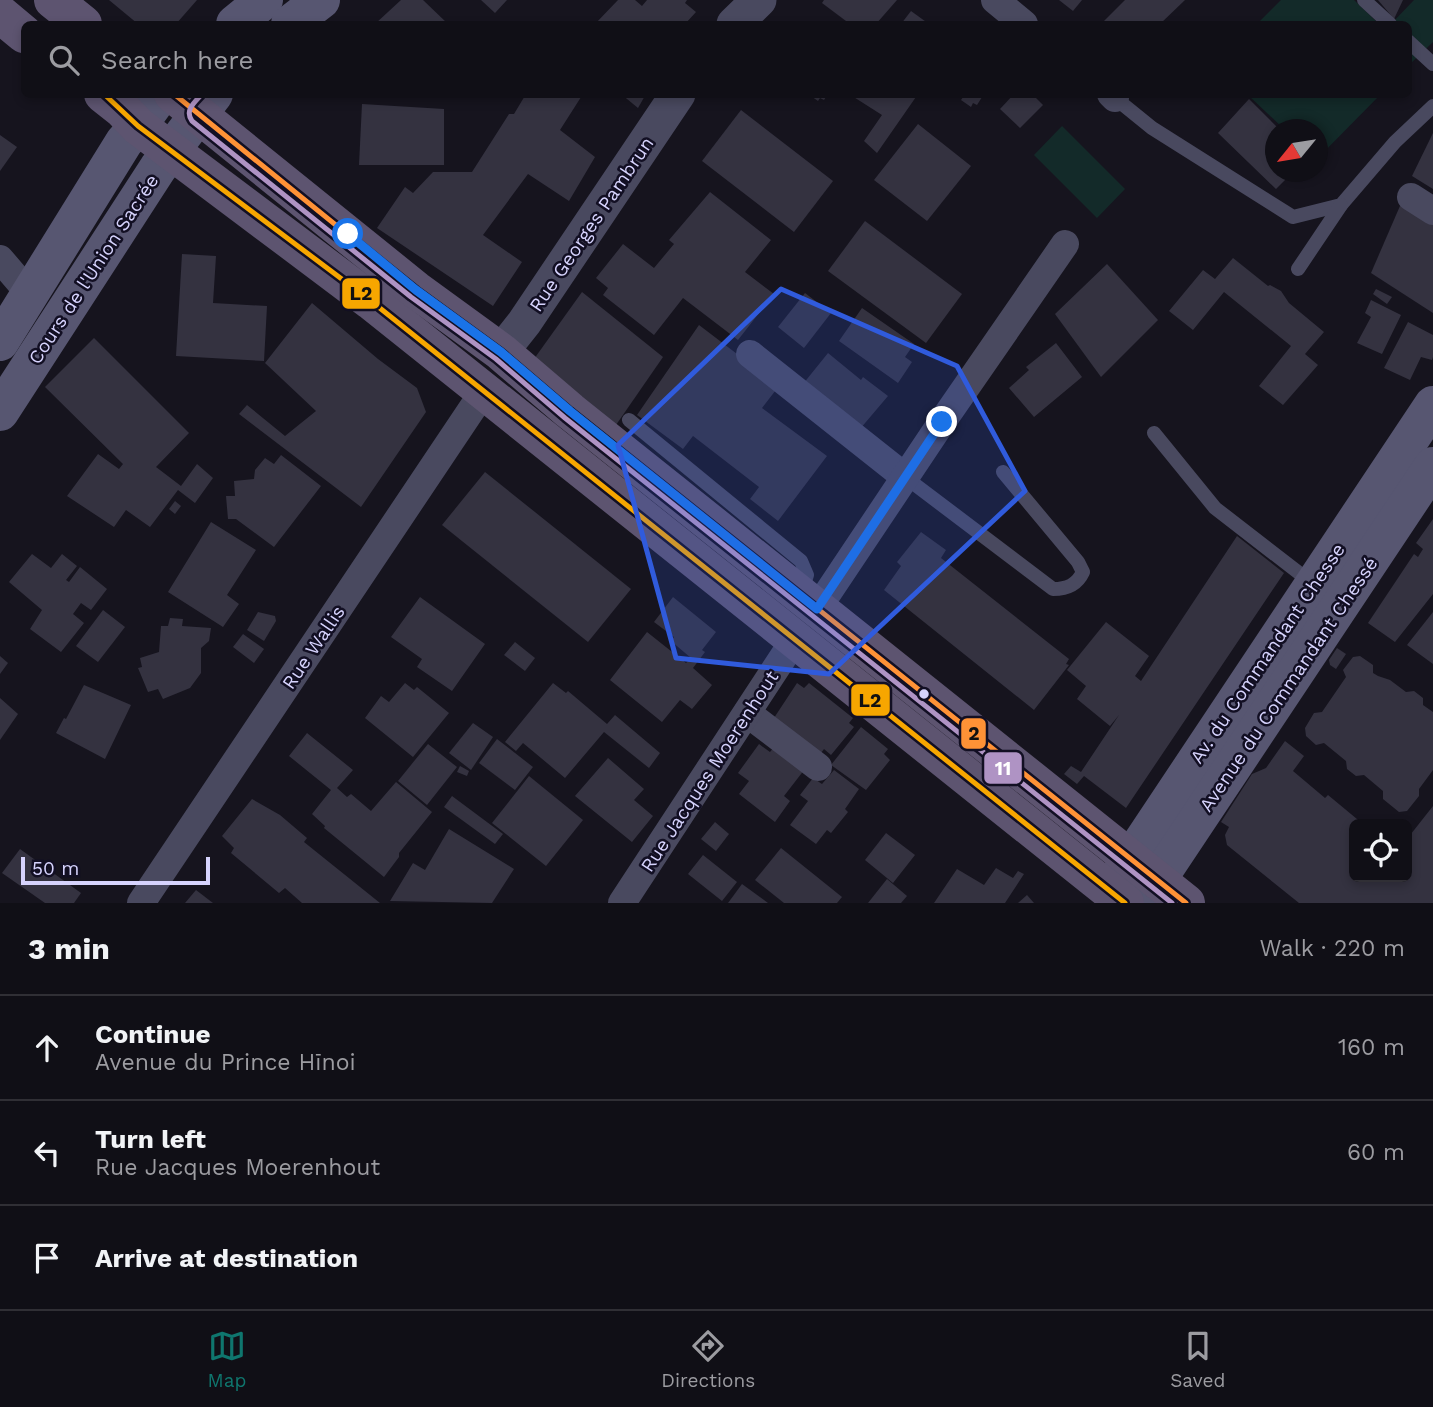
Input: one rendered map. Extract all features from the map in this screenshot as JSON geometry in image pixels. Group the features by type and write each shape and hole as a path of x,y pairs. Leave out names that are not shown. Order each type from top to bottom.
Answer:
{"main road":[{"path":"53,0 79,21"},
{"path":"239,21 264,0"},
{"path":"294,21 321,0"},
{"path":"0,14 21,32"},
{"path":"108,98 138,126 328,268 484,391 804,615"},
{"name":"Cours de l'Union Sacrée","path":"0,342 124,142 158,98"},
{"path":"195,101 416,290 501,352 804,615 1136,892"},
{"name":"Cours de l'Union Sacrée","path":"0,412 171,150 195,101"},
{"name":"Av. du Commandant Chesse","path":"1136,892 1313,584 1433,405"},
{"name":"Avenue du Commandant Chessé","path":"1136,892 1433,466"}],"street":[{"path":"737,21 759,0"},
{"path":"995,0 1020,21"},
{"name":"Rue Georges Pambrun","path":"501,352 524,323 675,98"},
{"name":"Rue Jacques Moerenhout","path":"622,903 747,713 804,615 905,477 1065,244"},
{"path":"0,259 29,293"},
{"path":"750,354 905,477"},
{"name":"Rue Wallis","path":"141,903 484,391"},
{"path":"747,713 818,767"}],"lane":[{"path":"1364,0 1387,21"},
{"path":"1412,44 1433,64"},
{"path":"1115,98 1152,128 1293,217 1341,205"},
{"path":"1298,269 1341,205 1395,142 1433,106"},
{"path":"629,420 801,561 807,575 804,615"},
{"path":"1154,433 1215,508 1313,584"},
{"path":"905,477 1053,589 1065,589 1079,581 1083,572 1078,562 1003,472"}],"highlighted area":[{"path":"781,289 957,366 1025,491 829,674 676,658 618,445"}],"green space":[{"path":"1281,0 1354,0 1376,21 1260,21"},
{"path":"1414,0 1433,0 1433,42 1412,62 1412,21 1394,21"},
{"path":"1251,98 1377,98 1328,148 1328,119 1273,119"},
{"path":"1062,126 1125,189 1097,218 1034,155"}],"building":[{"path":"109,0 197,0 179,21 134,21"},
{"path":"401,0 423,0 445,21 378,21"},
{"path":"481,0 507,0 495,13"},
{"path":"618,0 635,0 642,6 647,0 687,0 685,3 696,12 688,21 598,21"},
{"path":"824,0 897,0 879,21 846,21 822,3"},
{"path":"1059,0 1082,0 1073,11"},
{"path":"1125,0 1185,0 1163,21 1104,21"},
{"path":"1378,0 1403,0 1394,19"},
{"path":"911,11 925,21 903,21"},
{"path":"524,98 580,98 560,130 595,157 569,201 528,174 483,235 522,262 493,306 377,228 405,187 413,193 433,172 472,172 509,114 514,114"},
{"path":"626,98 644,98 638,108"},
{"path":"855,98 915,98 877,153 864,141 882,115"},
{"path":"981,98 977,105 973,103 971,107 961,100"},
{"path":"1010,98 1036,98 1043,105 1020,128 1000,109"},
{"path":"1249,99 1269,119 1265,119 1265,178 1218,133"},
{"path":"362,104 444,109 444,165 359,165"},
{"path":"741,110 833,181 794,232 702,161"},
{"path":"918,124 971,166 927,221 874,180"},
{"path":"1433,133 1433,189 1412,176"},
{"path":"0,135 17,147 0,171"},
{"path":"1269,182 1283,182 1276,189"},
{"path":"710,192 771,240 745,272 774,294 738,340 683,298 654,335 603,295 608,288 596,278 623,244 654,268 674,244 669,240"},
{"path":"1403,199 1433,218 1433,313 1371,273"},
{"path":"865,221 962,294 926,343 828,271"},
{"path":"182,254 216,256 213,303 267,306 264,361 176,356"},
{"path":"1233,258 1268,286 1281,291 1289,303 1324,332 1305,354 1318,365 1283,405 1259,386 1291,346 1224,292 1193,330 1169,311 1203,270 1215,279"},
{"path":"1107,264 1158,320 1101,377 1055,314"},
{"path":"1376,289 1392,297 1387,304 1373,294"},
{"path":"582,292 663,357 616,425 534,359"},
{"path":"805,293 831,313 804,348 778,327"},
{"path":"1371,300 1401,315 1382,354 1357,343 1371,317 1365,313"},
{"path":"312,303 417,388 426,412 361,507 239,414 247,405 285,436 316,411 265,363"},
{"path":"862,308 914,344 905,357 912,362 898,383 839,341"},
{"path":"1408,322 1433,335 1432,360 1421,357 1410,380 1384,368"},
{"path":"699,325 779,386 762,408 827,456 778,521 750,499 759,487 693,436 683,449 637,415"},
{"path":"94,338 189,433 156,467 181,486 197,464 213,478 195,503 178,490 150,527 126,510 114,527 67,496 98,454 119,469 123,464 45,387"},
{"path":"1056,343 1082,377 1034,417 1009,388 1029,370 1026,367"},
{"path":"828,353 861,380 863,377 888,396 860,429 803,384"},
{"path":"281,455 321,486 274,547 236,519 228,519 226,496 235,496 234,481 254,479 255,470 265,458 274,464"},
{"path":"485,472 631,589 588,642 442,525"},
{"path":"175,501 181,506 175,514 169,509"},
{"path":"1433,519 1433,594 1395,642 1368,623 1414,554 1418,557 1423,549 1416,543"},
{"path":"211,522 256,550 227,595 239,604 223,627 168,592"},
{"path":"921,532 946,550 941,558 1069,659 1066,664 1069,665 1034,710 884,590 901,566 897,562"},
{"path":"1237,536 1284,573 1126,808 1084,776 1077,784 1064,774 1071,766 1081,772 1119,715 1110,726 1077,699 1086,686 1067,670 1106,622 1149,656 1135,676 1141,681"},
{"path":"32,554 51,568 62,554 77,566 66,580 69,582 80,567 107,589 91,610 81,603 73,614 84,623 61,652 30,629 42,610 9,582"},
{"path":"420,597 485,644 452,691 417,667 422,659 391,637"},
{"path":"673,597 716,632 702,650 705,652 693,668 712,685 692,709 680,700 662,722 610,680 647,632 686,663 691,658 671,641 674,637 654,622"},
{"path":"103,610 125,627 98,662 76,646"},
{"path":"258,612 275,616 276,621 264,641 247,630"},
{"path":"1433,612 1433,664 1407,645"},
{"path":"170,618 183,619 182,626 211,628 209,641 201,648 201,673 190,688 163,699 158,689 148,692 138,668 142,667 140,658 159,652 161,626 168,626"},
{"path":"243,634 264,649 254,663 233,647"},
{"path":"515,642 535,658 525,671 504,655"},
{"path":"1337,648 1346,654 1336,669 1330,665 1329,660"},
{"path":"0,656 8,663 0,674"},
{"path":"1360,656 1373,665 1373,673 1390,680 1406,692 1414,691 1423,698 1423,705 1433,712 1433,770 1419,789 1419,796 1407,811 1399,812 1383,799 1383,791 1364,775 1356,776 1347,769 1346,761 1324,743 1316,745 1306,736 1305,728 1314,713 1322,712 1346,677 1343,670 1353,657"},
{"path":"405,683 414,690 417,687 449,713 413,757 365,718 381,696 389,702"},
{"path":"553,683 566,693 568,691 607,724 615,715 660,753 649,768 604,732 565,778 523,743 516,751 505,742"},
{"path":"797,683 804,688 809,683 853,718 849,723 854,727 831,755 824,749 818,757 772,721"},
{"path":"84,685 131,705 105,759 56,733"},
{"path":"0,698 18,714 0,740"},
{"path":"473,723 493,737 471,770 449,753"},
{"path":"861,727 888,749 884,754 890,760 866,790 831,765"},
{"path":"307,733 353,770 337,788 347,797 351,794 371,811 396,782 432,812 399,853 399,857 384,877 324,828 312,814 331,790 289,756"},
{"path":"497,739 533,767 515,790 479,763"},
{"path":"779,741 808,765 784,796 790,801 775,822 739,794 749,781 738,773 759,744 770,752"},
{"path":"1285,741 1304,756 1293,771 1325,798 1328,795 1357,819 1349,819 1349,882 1412,882 1412,833 1433,806 1433,903 1299,903 1227,845 1225,835 1229,827 1221,822 1252,774 1266,768"},
{"path":"428,744 457,767 427,805 398,781"},
{"path":"608,758 644,789 634,800 653,816 632,842 575,796"},
{"path":"460,766 469,771 467,776 457,772"},
{"path":"834,770 859,789 845,809 848,812 831,833 827,830 816,844 790,825 808,801 800,795 813,778 822,784"},
{"path":"529,776 583,820 546,866 492,823"},
{"path":"452,796 503,834 495,844 444,807"},
{"path":"252,799 280,815 307,838 304,842 380,903 302,903 285,888 279,893 231,853 234,848 222,836"},
{"path":"715,822 729,834 716,851 701,839"},
{"path":"449,829 514,869 492,903 390,901 413,863 425,870"},
{"path":"886,833 915,855 893,883 865,860"},
{"path":"781,848 842,897 837,903 784,903 755,880"},
{"path":"20,849 81,893 74,903 45,903 2,873"},
{"path":"703,855 737,882 722,901 688,874"},
{"path":"996,868 1013,878 1018,871 1024,874 1005,903 934,903 957,869 984,885"},
{"path":"887,879 907,896 901,903 868,903"},
{"path":"742,884 768,903 728,903"},
{"path":"196,890 213,903 185,903"},
{"path":"1027,895 1034,903 1018,903"}],"transit line":[{"name":"L2","path":"108,98 138,126 371,301 1125,903"},
{"name":"2","path":"179,98 416,290 501,352 570,411 1186,903"},
{"name":"11","path":"198,98 189,113 192,121 411,297 496,359 565,418 1172,903"}],"route":[{"path":"348,234 416,290 501,352 570,411 817,609 942,422"}]}
